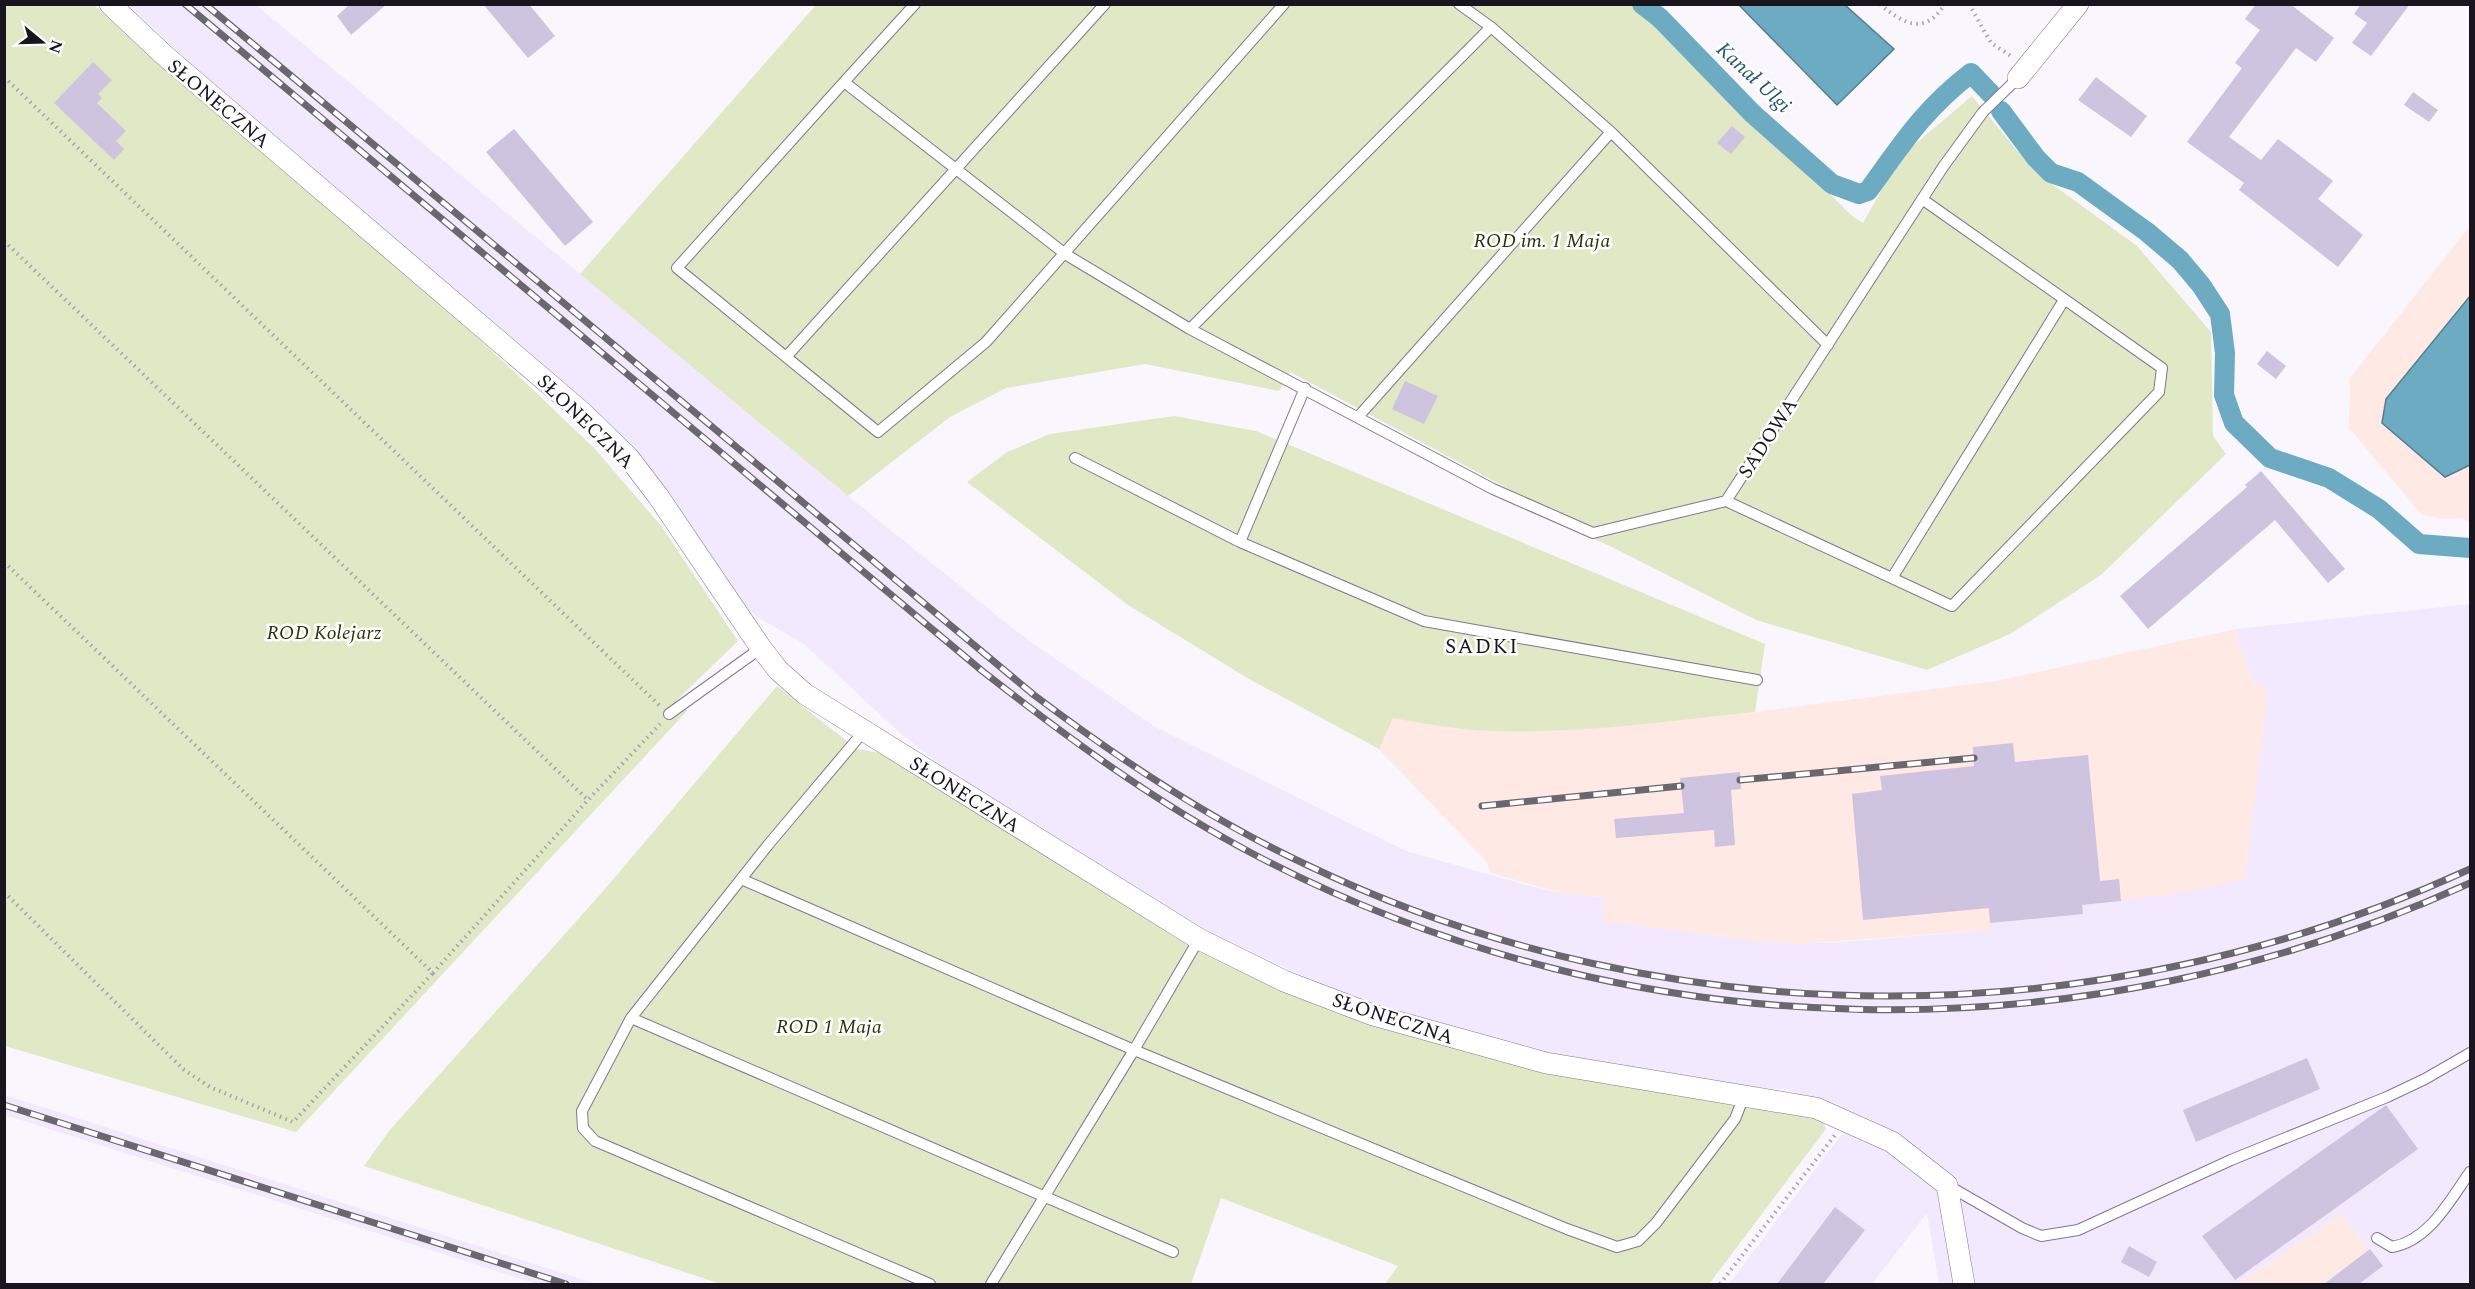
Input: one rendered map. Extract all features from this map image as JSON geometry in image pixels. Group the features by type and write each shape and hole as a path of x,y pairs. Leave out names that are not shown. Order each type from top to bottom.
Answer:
{"street":[{"name":"SŁONECZNA","path":"110,4 164,55 583,413 629,458 658,496 760,648 778,670 805,694 1199,939 1284,981 1373,1015 1546,1063 1816,1108 1892,1142 1947,1185"},
{"name":"SADOWA","path":"2022,73 2078,4"},
{"path":"1947,1185 1964,1284"}],"lane":[{"path":"915,4 677,268 878,432 986,342 1284,4"},
{"path":"786,357 1105,4"},
{"path":"1459,4 1491,27 1611,132 1828,345"},
{"path":"1190,329 1491,27"},
{"name":"SADOWA","path":"1726,501 1922,199 1983,112 2022,73"},
{"path":"844,82 1064,253 1190,329 1493,489 1593,533 1726,501 1952,606 2159,392 2162,368 1922,199"},
{"path":"1358,417 1611,132"},
{"path":"1892,578 2064,300"},
{"path":"1240,542 1305,388"},
{"path":"1075,458 1240,542 1424,621 1757,680"},
{"path":"669,714 760,648"},
{"path":"864,731 741,879 631,1018 582,1111 583,1128 595,1141 930,1284"},
{"path":"741,879 1134,1050 1567,1229 1617,1246 1638,1240 1656,1223 1736,1119 1744,1096"},
{"path":"991,1284 1199,939"},
{"path":"631,1018 1173,1252"},
{"path":"1947,1185 2022,1228 2041,1236 2078,1230 2230,1160 2387,1097 2425,1079 2470,1053"},
{"path":"2377,1238 2392,1247 2407,1245 2421,1235 2470,1172"}],"path":[{"path":"1880,4 1900,21 1913,25 1932,21 1946,4"},
{"path":"1969,4 1991,43 2022,73"},
{"path":"4,77 669,714 588,800 433,973 292,1122 210,1087 183,1069 4,891"},
{"path":"4,241 588,800"},
{"path":"4,562 433,973"},
{"path":"1720,1284 1846,1121"}],"shaded area":[{"path":"129,5 256,5 848,496 1029,641 1157,728 1406,851 1565,894 1604,897 1604,921 1758,941 1831,943 1990,930 1990,923 2082,914 2082,905 2121,901 2256,684 2238,644 2236,629 2470,604 2470,1284 2359,1284 2383,1266 2341,1214 2237,1284 1939,1284 1927,1213 1872,1284 1729,1284 1845,1130 1843,1109 1787,1090 1725,1084 1556,1058 1413,1019 1319,983 1204,930 943,767 900,733 804,644 757,617 742,604 658,484 203,76"},
{"path":"2470,226 2470,523 2462,518 2444,519 2422,515 2349,428 2350,378"},
{"path":"2236,629 2238,644 2256,684 2268,690 2245,879 2180,893 2082,905 2083,914 1991,923 1990,930 1798,944 1604,921 1604,897 1565,894 1491,873 1487,862 1379,749 1393,717 1435,725 1492,731 1557,731 1755,712 1996,681"},
{"path":"5,1095 597,1284 537,1284 5,1115"},
{"path":"2341,1214 2383,1266 2359,1284 2237,1284"}],"green space":[{"name":"ROD Kolejarz","path":"4,5 94,5 481,340 595,449 662,527 738,641 677,700 687,711 296,1132 5,1046"},
{"name":"ROD im. 1 Maja","path":"816,5 1636,5 1658,21 1852,216 1863,223 1901,156 1972,96 2034,171 2137,246 2211,332 2213,436 2226,454 2101,575 2010,634 1927,670 1756,620 1610,546 1502,500 1507,488 1290,372 1279,391 1145,364 1006,388 950,417 848,496 580,274"},
{"path":"1174,416 1256,431 1765,644 1755,712 1558,731 1493,731 1393,718 1379,749 1249,679 1128,605 967,482 1007,452 1050,434"},
{"name":"ROD 1 Maja","path":"777,686 857,749 880,753 1345,1015 1820,1115 1826,1129 1709,1284 1385,1284 1398,1266 1221,1198 1191,1284 721,1284 364,1166 389,1131 605,889"}],"water":[{"path":"1739,5 1845,5 1894,49 1837,105"},
{"path":"2470,296 2470,465 2445,477 2382,423 2386,399"}],"building":[{"path":"350,4 387,4 351,35 337,16"},
{"path":"483,4 529,4 555,36 528,58"},
{"path":"2256,4 2290,4 2334,38 2316,62 2296,48 2229,137 2261,160 2278,139 2333,181 2318,199 2363,235 2338,267 2239,190 2244,183 2187,142 2242,68 2235,63 2260,30 2245,19"},
{"path":"2361,4 2410,4 2371,56 2352,43 2367,23 2354,14"},
{"path":"93,62 112,80 98,94 102,98 97,103 126,131 116,141 124,149 114,160 54,103"},
{"path":"2096,77 2147,116 2131,137 2078,100"},
{"path":"2413,92 2438,110 2429,122 2404,105"},
{"path":"1732,126 1745,137 1731,154 1717,143"},
{"path":"514,129 593,222 565,246 486,152"},
{"path":"2267,351 2286,366 2276,379 2257,364"},
{"path":"1405,381 1438,396 1424,424 1392,409"},
{"path":"2261,471 2345,569 2328,583 2275,520 2148,629 2120,596 2247,487 2245,485"},
{"path":"2013,743 2015,762 2088,755 2100,881 2119,879 2121,901 2082,905 2083,914 1990,923 1989,908 1863,920 1852,794 1882,790 1880,776 1974,766 1973,747"},
{"path":"1740,772 1741,789 1731,790 1735,845 1715,847 1714,830 1616,838 1614,819 1684,813 1680,778"},
{"path":"2307,1058 2320,1089 2196,1142 2183,1110"},
{"path":"2386,1105 2418,1149 2235,1280 2202,1236"},
{"path":"1835,1207 1865,1230 1823,1284 1777,1284"},
{"path":"2129,1246 2157,1262 2149,1277 2121,1262"},
{"path":"2370,1249 2383,1266 2359,1284 2324,1284"}],"waterway":[{"name":"Kanał Ulgi","path":"1642,4 1660,18 1752,113 1832,184 1859,194 1868,191 1927,114 1954,86 1971,73 1991,94"},
{"path":"2001,111 2036,158 2051,173 2078,182 2147,232 2180,260 2201,285 2220,314 2225,353 2224,395 2234,423 2270,458 2329,478 2379,509 2419,544 2470,548"}],"railway":[{"path":"185,4 981,670 1048,721 1150,793 1222,837 1259,857 1404,922 1554,968 1707,998 1862,1010 2017,1004 2172,981 2323,940 2470,883"},
{"path":"205,4 1034,695 1066,719 1166,787 1235,828 1307,865 1447,922 1592,963 1739,988 1888,996 2037,988 2185,964 2330,925 2470,869"},
{"path":"1740,780 1974,758"},
{"path":"1482,806 1681,786"},
{"path":"4,1105 566,1284"}],"district":[{"name":"SADKI","path":"1482,646"}]}
